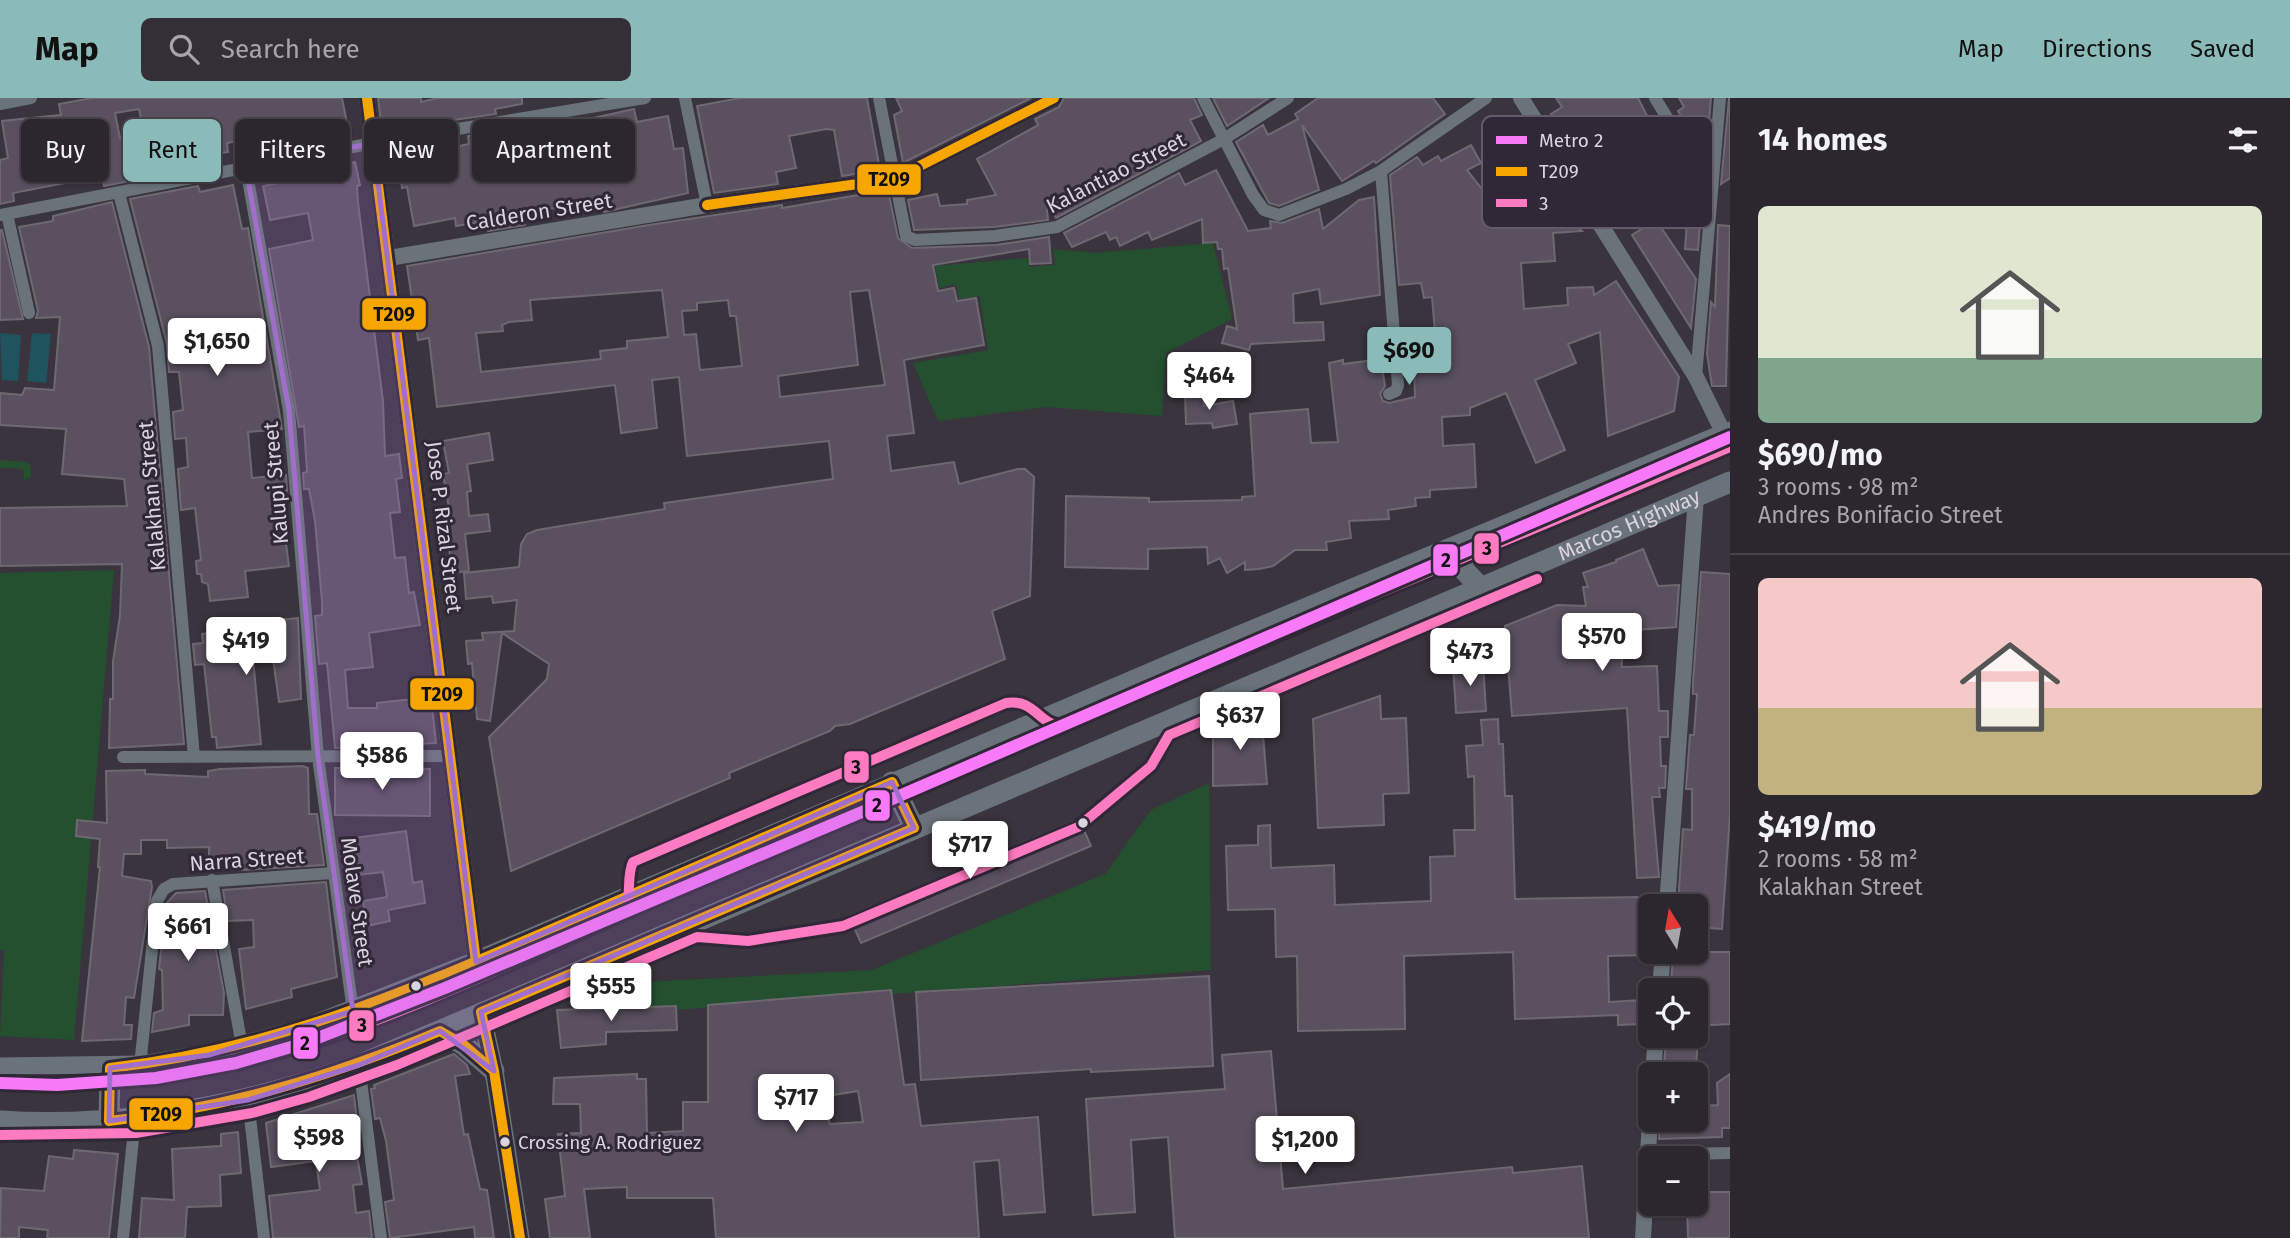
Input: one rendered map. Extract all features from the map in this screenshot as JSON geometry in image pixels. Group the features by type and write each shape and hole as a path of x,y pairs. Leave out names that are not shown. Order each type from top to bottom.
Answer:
{"main road":[{"path":"0,1068 140,1066 242,1046 305,1029 476,962 892,782 1727,433"},
{"name":"Marcos Highway","path":"0,1121 135,1119 248,1100 359,1065 1730,482"},
{"path":"1461,545 1463,569 1480,587"},
{"path":"1434,556 1450,574 1454,598"},
{"path":"892,782 914,828"},
{"path":"481,1012 494,1071 520,1238"},
{"path":"440,1031 464,1045 494,1071"},
{"path":"109,1121 110,1068"}],"street":[{"path":"0,104 31,98"},
{"name":"Jose P. Rizal Street","path":"367,98 370,119"},
{"path":"458,129 645,98"},
{"path":"685,98 706,205"},
{"path":"879,98 894,179"},
{"name":"Calderon Street","path":"389,258 706,205 894,179 1054,98"},
{"path":"1203,98 1253,195 1264,210 1279,215 1381,171 1486,98"},
{"name":"Kalantiao Street","path":"894,179 906,236 915,240 995,236 1057,227 1224,139 1288,98"},
{"path":"1521,98 1532,116"},
{"path":"1655,98 1666,116"},
{"path":"1713,190 1720,98"},
{"path":"29,313 4,214 235,170"},
{"path":"1381,171 1398,385 1396,391 1390,394"},
{"name":"Kalupi Street","path":"248,182 289,411 318,757"},
{"name":"Jose P. Rizal Street","path":"378,182 476,962"},
{"name":"Kalakhan Street","path":"119,193 158,346 194,757"},
{"path":"1603,228 1696,377 1727,433"},
{"path":"1696,377 1710,228"},
{"path":"1668,894 1696,496"},
{"path":"123,757 451,757"},
{"name":"Molave Street","path":"318,757 353,1011"},
{"name":"Narra Street","path":"140,1066 157,901 164,889 173,884 212,880 333,873"},
{"path":"212,880 242,1046"},
{"path":"359,1065 381,1238"},
{"path":"248,1100 264,1238"},
{"path":"123,1238 135,1119"},
{"path":"1708,1154 1730,1153"},
{"path":"1643,1238 1644,1216"}],"highlighted area":[{"path":"373,143 476,962 892,782 914,828 481,1012 494,1071 440,1031 359,1065 248,1100 109,1121 110,1068 209,1055 353,1011 318,757 289,411 246,168"}],"green space":[{"path":"1213,243 1232,319 1166,353 1162,416 1047,407 938,421 913,363 988,350 980,296 959,299 956,284 939,288 935,266 1028,258 1029,267 1055,265 1053,249 1095,253"},
{"path":"0,460 26,462 31,466 31,477 24,480 23,469 0,468"},
{"path":"114,570 74,1040 0,1036 4,951 0,950 0,573"},
{"path":"1209,783 1211,970 554,1019 626,983 872,970 1105,874 1151,810"}],"water":[{"path":"0,333 21,335 18,381 2,380"},
{"path":"32,333 51,334 46,383 27,381"}],"building":[{"path":"92,98 342,98 346,119 235,119 235,142 227,143 228,152 221,153 221,119 141,119 139,109 115,113 120,138 123,138 124,182 104,186 103,182 109,182 109,119 22,119 61,115 59,104"},
{"path":"378,98 421,98 421,102 438,98 522,98 522,104 495,109 496,114 458,119 381,119"},
{"path":"740,98 867,98 880,170 842,176 834,130 826,129 789,136 796,168 776,172 778,184 714,193 697,106"},
{"path":"896,98 1031,98 903,163 894,115 902,111"},
{"path":"1064,98 1194,98 1202,115 1190,120 1201,141 1056,218 1046,200 1048,220 994,227 914,230 908,200 937,194 940,206 967,204 967,200 996,195 977,159 1038,125 1035,119 1059,107"},
{"path":"1213,98 1269,98 1227,126"},
{"path":"1318,98 1433,98 1445,114 1376,163 1374,161 1342,181 1302,125 1319,190 1279,206 1269,203 1236,142 1263,125 1268,135 1298,119 1295,114"},
{"path":"1556,98 1638,98 1647,116 1552,116 1551,114 1562,107"},
{"path":"1679,98 1711,98 1709,116 1681,116 1678,111 1684,107"},
{"path":"1729,98 1730,178 1721,184"},
{"path":"634,109 637,122 668,116 674,149 683,148 688,193 604,212 603,203 538,210 539,215 524,218 525,225 488,231 486,221 456,226 455,218 414,226 407,187 402,188 401,182 458,182 458,146 469,144 468,136 472,135 472,182 635,182 635,119 589,119"},
{"path":"21,119 21,182 71,182 13,193 14,201 0,204 0,160 8,158 2,121"},
{"path":"1471,145 1481,163 1467,170 1482,189 1482,228 1578,228 1582,231 1553,233 1555,261 1521,263 1524,309 1568,305 1567,288 1593,287 1594,295 1616,281 1679,377 1674,411 1608,436 1600,332 1568,344 1576,363 1535,380 1565,450 1536,463 1506,393 1470,408 1470,415 1442,417 1443,446 1474,444 1476,487 1430,490 1430,497 1415,498 1416,506 1388,510 1389,519 1349,521 1351,538 1326,542 1327,550 1295,550 1273,566 1245,570 1245,562 1227,573 1220,558 1208,564 1207,547 1148,549 1148,569 1065,567 1066,496 1149,498 1149,502 1242,500 1242,497 1255,496 1250,414 1308,409 1311,443 1338,442 1329,363 1381,359 1385,386 1380,394 1383,401 1389,403 1415,397 1414,367 1406,336 1435,332 1432,297 1424,298 1421,283 1399,285 1390,175 1417,157 1423,165 1438,156 1441,161"},
{"path":"355,162 360,185 357,186 358,202 383,401 385,456 399,454 402,478 396,479 400,512 390,513 395,558 405,557 409,593 414,592 420,625 369,633 373,667 345,670 348,708 377,708 377,703 431,697 436,743 335,748 327,663 319,664 315,616 322,615 322,602 315,521 309,489 304,489 303,473 307,472 304,426 299,427 269,249 313,240 308,213 270,220 263,186 284,182 350,182 350,163"},
{"path":"1216,170 1248,231 1271,228 1270,221 1282,223 1319,209 1323,229 1359,200 1374,197 1380,295 1321,304 1319,289 1293,294 1294,323 1323,322 1324,340 1251,344 1249,350 1222,343 1227,326 1237,329 1228,268 1224,269 1222,249 1218,249 1217,242 1203,243 1202,219 1152,240 1148,232 1120,246 1116,237 1110,240 1106,232 1072,247 1064,233 1179,173 1185,185"},
{"path":"233,185 242,229 248,228 282,429 248,432 252,478 286,475 287,491 279,492 289,566 245,571 248,597 210,601 208,584 202,582 201,574 197,574 196,561 201,560 195,508 181,510 178,469 188,467 186,438 175,439 173,412 183,410 179,372 169,372 167,344 130,199 198,186 200,192"},
{"path":"888,190 898,238 912,248 996,245 1049,237 1051,263 1030,264 1029,249 933,265 938,291 954,288 957,301 976,298 984,345 904,360 914,433 887,436 891,471 954,462 959,484 1018,469 1025,469 1034,477 1030,596 992,611 1005,659 850,724 835,726 830,731 729,773 730,778 511,871 489,737 547,679 549,664 502,633 490,721 477,719 472,663 468,664 466,641 483,640 482,633 514,631 517,600 493,603 492,596 466,599 464,573 519,567 521,544 527,534 537,530 665,509 664,503 833,479 829,441 687,456 679,377 652,380 657,428 621,433 615,385 437,407 429,338 418,340 407,266 649,225 782,205 782,208","holes":["662,290 668,337 627,341 627,348 600,351 601,359 481,372 476,333 503,331 502,325 509,322 532,320 530,300","869,290 885,385 780,397 778,376 858,365 850,292","728,300 730,316 736,316 742,366 700,370 696,334 684,335 682,311 697,310 697,303"]},
{"path":"112,202 149,347 184,744 109,748 110,699 113,699 113,661 120,616 122,564 0,566 0,508 127,506 124,479 62,474 66,429 0,425 0,393 22,395 25,388 54,390 60,317 36,318 38,311 19,227 53,221 53,216"},
{"path":"1718,225 1730,226 1726,386 1712,386 1707,354 1711,302 1715,307"},
{"path":"1643,228 1661,228 1696,279 1691,328 1632,235"},
{"path":"1687,228 1700,228 1698,250 1685,249"},
{"path":"2,230 23,319 0,320"},
{"path":"1204,395 1204,406 1233,401 1237,424 1213,428 1212,423 1186,424 1185,396"},
{"path":"489,433 493,460 467,464 471,491 467,492 469,516 488,514 490,531 465,534 469,571 453,573 444,520 451,519 443,474 449,473 443,441"},
{"path":"1643,549 1658,586 1679,585 1676,627 1621,631 1622,667 1657,666 1659,711 1668,711 1668,737 1660,737 1661,766 1666,766 1665,788 1659,788 1660,797 1652,797 1659,877 1637,878 1627,708 1512,716 1505,626 1557,605 1586,606 1583,587 1588,587 1583,573"},
{"path":"1701,572 1730,574 1730,814 1722,929 1708,928 1708,894 1679,894 1683,829 1692,830 1692,789 1686,789 1690,735 1694,735 1697,694 1693,694"},
{"path":"298,618 301,699 279,702 271,644 252,647 261,744 217,748 216,737 212,737 204,664 195,665 193,644 203,643 202,634 256,628 255,622"},
{"path":"1483,662 1486,711 1456,713 1453,664"},
{"path":"1380,696 1381,719 1406,718 1409,793 1383,794 1384,825 1318,828 1313,719"},
{"path":"1261,709 1267,784 1213,786 1213,728"},
{"path":"1498,719 1499,744 1503,744 1505,796 1512,796 1515,899 1638,897 1638,955 1608,956 1609,1002 1638,1000 1638,1024 1618,1025 1618,1015 1515,1019 1513,952 1404,956 1405,1029 1298,1031 1297,956 1276,957 1275,909 1228,910 1226,846 1258,845 1258,826 1270,825 1271,868 1334,865 1335,905 1431,901 1430,857 1455,856 1454,830 1475,830 1474,776 1468,777 1466,746 1483,745 1481,720"},
{"path":"308,768 309,814 317,814 324,865 242,870 242,858 209,858 209,847 167,848 167,840 141,840 141,854 124,854 122,876 151,881 152,887 134,998 126,997 124,1025 132,1025 131,1039 82,1041 100,867 100,839 76,836 77,820 107,823 106,771 145,770 145,774 208,777 208,771 220,769"},
{"path":"335,768 430,769 430,816 335,815"},
{"path":"1079,819 1091,846 861,943 849,916"},
{"path":"406,831 413,883 422,881 425,903 388,910 390,921 367,926 363,901 387,897 383,872 358,875 353,838"},
{"path":"326,882 337,977 291,989 292,997 246,1009 239,949 254,947 253,920 228,921 223,890"},
{"path":"205,891 224,993 223,1015 189,1015 189,1025 152,1032 154,1013 163,1010 162,970 159,969 166,904 176,893"},
{"path":"1708,952 1730,952 1730,1024 1708,1025 1708,978 1671,978 1672,964 1708,964"},
{"path":"1209,976 1213,1066 1091,1072 1091,1069 921,1080 916,992"},
{"path":"891,990 904,1085 915,1084 921,1126 1038,1117 1045,1212 1004,1215 999,1160 974,1162 979,1238 716,1238 713,1198 627,1198 627,1187 584,1189 590,1238 550,1238 545,1199 565,1196 558,1134 581,1133 580,1104 553,1104 554,1078 637,1074 637,1079 646,1079 647,1133 683,1131 683,1102 708,1102 708,1005","holes":["858,1091 863,1122 830,1124 821,1097"]},
{"path":"676,1006 677,1030 606,1032 606,1044 561,1048 557,1010"},
{"path":"1665,1048 1697,1048 1696,1062 1664,1062"},
{"path":"1271,1051 1283,1189 1512,1167 1513,1173 1582,1166 1589,1238 1175,1238 1168,1137 1131,1140 1135,1212 1093,1215 1086,1099 1225,1089 1222,1055"},
{"path":"454,1054 467,1065 470,1074 455,1076 464,1135 468,1134 480,1189 487,1190 494,1238 475,1238 474,1227 390,1238 385,1202 394,1200 386,1141 380,1118 375,1119 371,1089 375,1088 374,1085"},
{"path":"1730,1074 1730,1128 1722,1128 1722,1137 1659,1139 1659,1132 1708,1132 1708,1106 1718,1105 1717,1083"},
{"path":"354,1095 357,1122 351,1123 362,1184 353,1185 356,1213 369,1211 372,1238 273,1238 269,1196 320,1190 316,1161 271,1167 266,1123"},
{"path":"238,1132 241,1173 220,1175 221,1206 187,1207 185,1238 139,1238 142,1198 174,1200 172,1149 221,1146 221,1134"},
{"path":"74,1150 118,1154 109,1238 47,1238 48,1230 19,1227 19,1238 0,1238 1,1188 44,1191 49,1156 73,1159"},
{"path":"1708,1192 1730,1192 1730,1238 1688,1238 1687,1216 1708,1216"}],"metro line":[{"name":"2","path":"0,1083 57,1085 156,1078 236,1063 305,1043 445,988 869,809 1730,437"}],"transit line":[{"name":"T209","path":"367,98 476,962"},
{"name":"T209","path":"707,205 894,179 1054,98"},
{"name":"3","path":"0,1082 104,1081 207,1069 261,1057 366,1024 469,983 621,915 627,904 633,862 1006,703 1024,705 1048,722 1062,725 1730,447"},
{"name":"3","path":"0,1135 136,1133 252,1113 309,1097 397,1065 697,937 748,941 843,926 1078,827 1151,766 1169,735 1537,579"},
{"name":"T209","path":"892,782 914,828 481,1012 494,1071 464,1045 440,1031 359,1062 278,1088 194,1108 109,1121 110,1068 169,1060 225,1048 280,1033 387,997 892,782"},
{"name":"T209","path":"494,1071 520,1238"}],"place":[{"name":"Crossing A. Rodriguez","path":"505,1142"}]}
